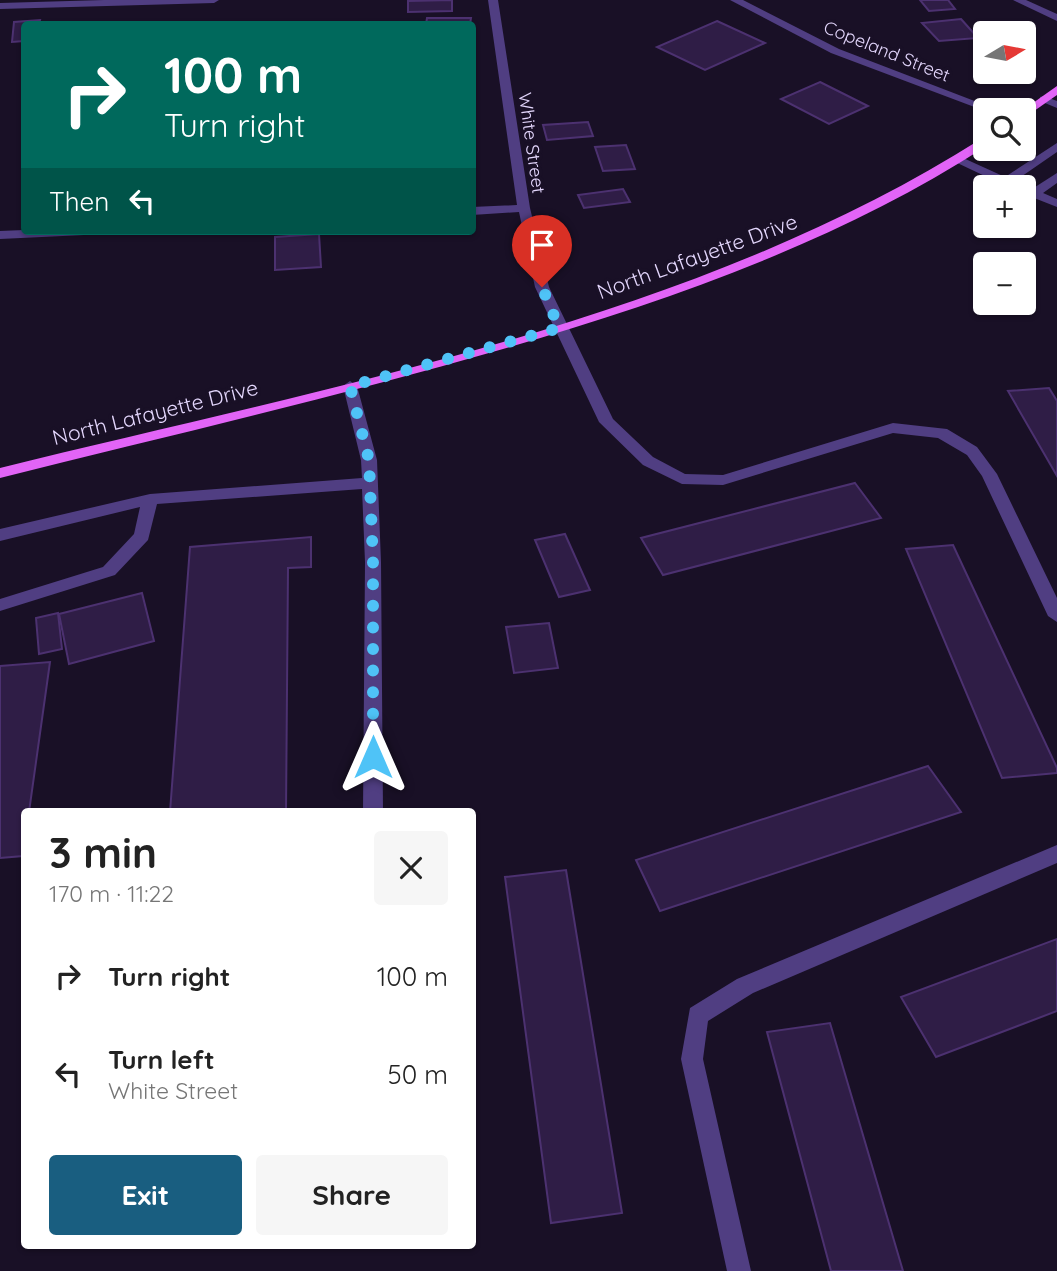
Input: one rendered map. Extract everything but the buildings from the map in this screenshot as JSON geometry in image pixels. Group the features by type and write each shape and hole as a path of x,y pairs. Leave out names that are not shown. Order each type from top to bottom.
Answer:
{"main road":[{"path":"1036,105 1057,89"},
{"name":"North Lafayette Drive","path":"0,473 350,386 559,328 776,252 845,223 973,150"}],"street":[{"path":"0,6 214,0"},
{"name":"White Street","path":"493,0 524,208 542,287 559,328 607,422 648,461 682,479 723,480 893,428 942,433 972,451 989,474 1057,616"},
{"name":"Copeland Street","path":"735,0 835,51 973,103"},
{"path":"1018,0 1057,18"},
{"path":"1044,99 1057,105"},
{"path":"1015,175 1057,147"},
{"path":"957,160 992,175"},
{"path":"1036,188 1057,177"},
{"path":"1036,195 1057,203"},
{"path":"476,211 524,208"},
{"path":"0,235 21,234"},
{"path":"350,386 369,460 373,562 373,808"},
{"path":"0,535 150,499 369,483"},
{"path":"0,604 108,571 142,536 150,499"},
{"path":"739,1271 692,1059 698,1015 745,986 1057,854"}],"route":[{"path":"373,757 373,562 369,460 350,386 411,372 559,328 542,287"}]}
